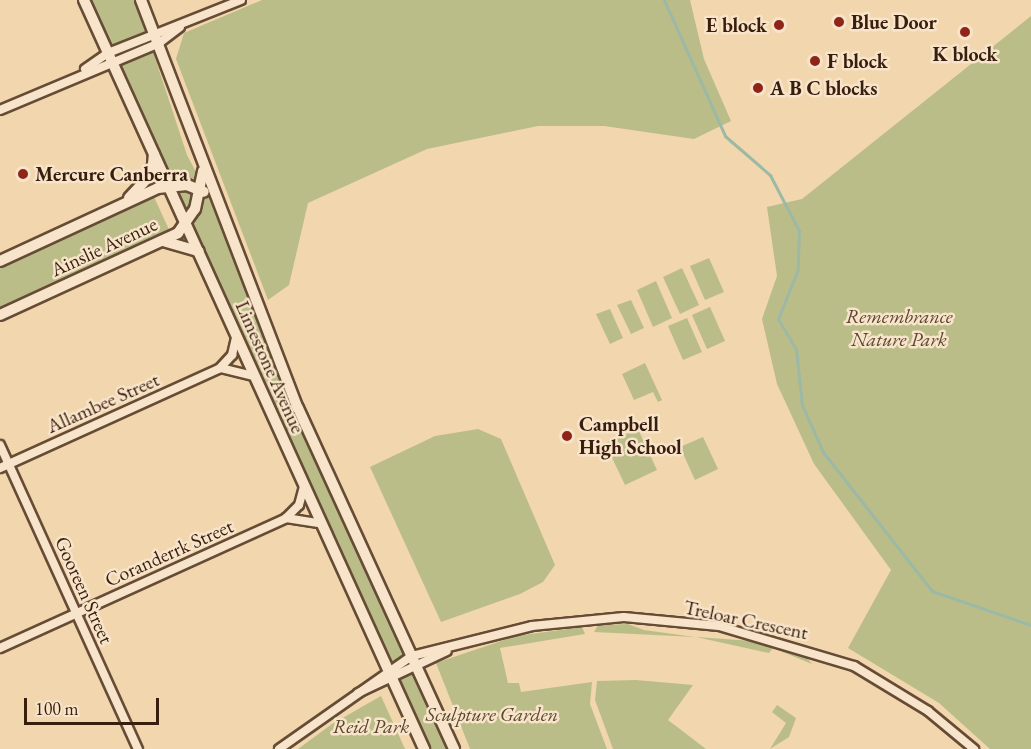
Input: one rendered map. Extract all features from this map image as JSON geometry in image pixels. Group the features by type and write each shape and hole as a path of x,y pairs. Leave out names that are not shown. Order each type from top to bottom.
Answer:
{"main road":[{"name":"Limestone Avenue","path":"84,0 170,185 254,376 424,749"},
{"name":"Limestone Avenue","path":"141,0 158,38 204,170 225,214 298,408 454,749"},
{"path":"119,206 152,173 154,152"},
{"name":"Ainslie Avenue","path":"0,315 163,241 186,223 200,190 204,170"},
{"name":"Ainslie Avenue","path":"0,261 170,185"},
{"path":"170,185 200,190 225,214"},
{"path":"163,241 182,242 200,252"}],"street":[{"path":"0,110 241,0"},
{"path":"220,368 232,356 236,335"},
{"path":"220,368 254,376"},
{"name":"Allambee Street","path":"0,468 220,368"},
{"name":"Gooreen Street","path":"0,445 138,749"},
{"path":"286,518 298,504 304,485"},
{"path":"286,518 322,524"},
{"name":"Coranderrk Street","path":"0,648 286,518"},
{"name":"Treloar Crescent","path":"279,749 387,669 412,656 532,626 624,617 719,627 825,656 905,695 974,749"},
{"name":"Treloar Crescent","path":"354,694 392,680 450,648"}],"green space":[{"path":"90,0 136,0 187,155 223,223 449,749 429,749"},
{"path":"262,0 690,0 704,59 731,121 694,139 604,126 538,126 427,149 308,203 289,285 268,300 176,59 184,33"},
{"name":"Remembrance Nature Park","path":"1031,16 1031,749 990,749 939,703 848,648 891,570 814,464 777,384 762,319 777,276 767,207 802,199"},
{"path":"154,197 172,236 0,313 0,266"},
{"path":"709,258 724,292 705,300 690,266"},
{"path":"682,268 699,305 680,314 663,277"},
{"path":"656,281 672,318 653,327 637,290"},
{"path":"631,300 644,328 631,334 617,305"},
{"path":"710,307 725,341 707,349 692,315"},
{"path":"610,309 623,338 610,344 596,314"},
{"path":"687,318 702,352 683,360 668,326"},
{"path":"645,363 662,400 658,402 653,392 634,400 622,374"},
{"path":"478,429 501,439 555,565 543,582 520,594 441,622 370,467 435,436"},
{"path":"638,429 657,470 625,485 605,443"},
{"path":"703,437 718,469 695,480 680,447"},
{"path":"628,624 644,630 695,637 594,632 598,625"},
{"name":"Sculpture Garden","path":"582,627 585,634 500,648 508,683 519,683 521,692 592,682 590,704 607,749 470,749 436,663 516,636"},
{"path":"696,637 753,641 807,658 812,664 773,648 769,653"},
{"path":"636,680 693,685 668,720 706,749 613,749 595,700 597,681"},
{"name":"Reid Park","path":"381,696 405,749 298,749 332,724"},
{"path":"777,705 796,718 789,737 770,749 786,723 772,712"}],"waterway":[{"path":"664,0 725,136 770,175 799,231 798,269 778,319 796,349 802,405 823,452 932,591 1031,625"}],"place":[{"name":"Blue Door","path":"839,22"},
{"name":"E block","path":"779,25"},
{"name":"K block","path":"965,32"},
{"name":"F block","path":"815,61"},
{"name":"A B C blocks","path":"758,88"},
{"name":"Mercure Canberra","path":"23,174"},
{"name":"Campbell High School","path":"567,436"}]}
